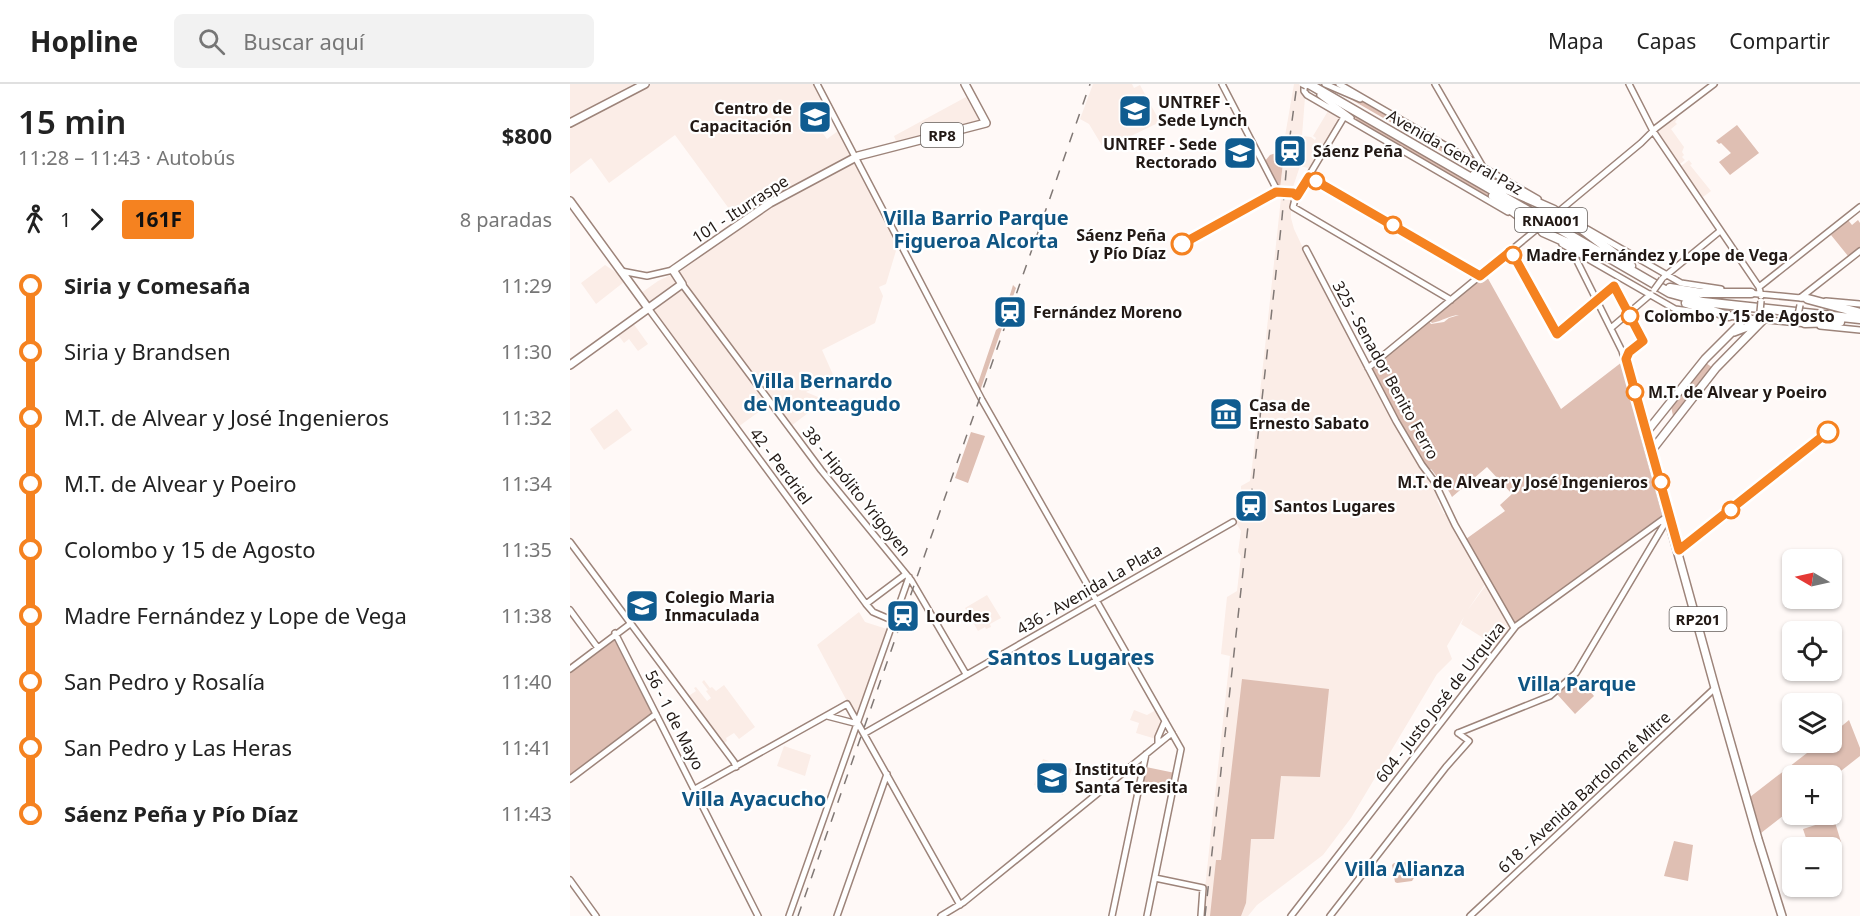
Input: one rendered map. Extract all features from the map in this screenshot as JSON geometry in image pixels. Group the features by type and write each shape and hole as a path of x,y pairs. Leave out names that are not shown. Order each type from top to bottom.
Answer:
{"highway":[{"name":"Avenida General Paz","path":"1317,84 1678,296 1703,302 1860,317"},
{"name":"Avenida General Paz","path":"1305,85 1470,175"},
{"path":"1336,105 1402,138"},
{"path":"1470,175 1554,213"},
{"path":"1470,175 1528,223"},
{"path":"1567,218 1627,267"},
{"path":"1541,228 1627,267"},
{"name":"Avenida General Paz","path":"1627,267 1685,294 1860,317"},
{"path":"1658,285 1670,296 1738,321"},
{"path":"1670,288 1701,293 1751,293"},
{"path":"1803,301 1860,317"},
{"path":"1801,323 1860,317"}],"main road":[{"path":"570,123 645,84"},
{"name":"RP8","path":"855,158 986,123 965,84"},
{"name":"101 - Iturraspe","path":"673,270 770,202 855,158"},
{"name":"42 - Perdriel","path":"570,201 629,282 645,308"},
{"name":"38 - Hipólito Yrigoyen","path":"673,270 682,284"},
{"path":"570,365 645,308 682,284"},
{"path":"1738,321 1752,324 1761,316"},
{"path":"1652,450 1716,368 1761,316"},
{"path":"1646,434 1705,359 1731,333 1738,321"},
{"path":"1738,321 1747,331 1746,336"},
{"name":"RP201","path":"1646,434 1716,688"},
{"name":"RP201","path":"1646,434 1669,515"},
{"path":"1716,688 1758,839 1783,916"}],"street":[{"path":"817,84 980,396 1181,751 1147,916"},
{"path":"1222,84 1278,192 1293,193 1297,196"},
{"name":"Avenida General Paz","path":"1325,84 1373,103"},
{"name":"Avenida General Paz","path":"1339,84 1481,167 1554,213 1567,218 1658,285 1689,286 1803,301 1860,304"},
{"path":"1349,90 1355,84"},
{"path":"1433,84 1481,167"},
{"path":"1629,84 1653,131 1759,287 1764,297 1761,316"},
{"path":"1368,368 1450,299 1541,228 1554,213 1653,131 1714,84"},
{"path":"1305,85 1307,95 1528,223 1541,228 1571,250 1658,285"},
{"name":"Avenida General Paz","path":"1305,85 1336,105 1360,126"},
{"path":"1344,117 1297,196 1293,207 1450,299"},
{"path":"863,173 870,170"},
{"path":"1309,177 1480,276"},
{"path":"1759,287 1860,207"},
{"path":"1611,328 1720,231"},
{"name":"325 - Senador Benito Ferro","path":"1306,249 1368,368 1422,465 1434,481 1455,525 1514,628"},
{"path":"1571,250 1626,354 1646,434"},
{"path":"1801,323 1798,315 1803,301 1860,251"},
{"path":"621,271 654,276 673,270"},
{"path":"629,282 638,275"},
{"name":"38 - Hipólito Yrigoyen","path":"682,284 821,470 914,584 966,674"},
{"name":"42 - Perdriel","path":"645,308 873,612 894,621"},
{"path":"1626,354 1643,341 1629,314"},
{"path":"1738,321 1761,316 1860,330"},
{"path":"1330,916 1446,767 1469,741 1458,733 1550,696 1576,673 1669,515"},
{"name":"604 - Justo José de Urquiza","path":"1291,916 1514,628 1669,515"},
{"name":"436 - Avenida La Plata","path":"861,729 966,674 1233,522"},
{"path":"570,542 734,762 735,767"},
{"path":"867,604 908,576"},
{"path":"789,916 861,729 908,576"},
{"path":"570,610 597,647"},
{"path":"570,667 630,624"},
{"name":"56 - 1 de Mayo","path":"616,634 758,916"},
{"name":"618 - Avenida Bartolomé Mitre","path":"1470,916 1716,688"},
{"path":"695,789 847,704 960,904"},
{"path":"570,779 656,714"},
{"path":"827,716 861,729"},
{"path":"1158,743 1158,737 1165,721"},
{"path":"941,916 960,904 1172,733"},
{"path":"1112,916 1146,754"},
{"path":"837,916 886,772"},
{"path":"1155,878 1203,889 1201,916"},
{"path":"570,883 594,916"}],"shaded area":[{"path":"570,84 814,84 829,112 815,123 827,139 838,131 851,155 783,191 738,221 675,135 609,183 591,158 570,174"},
{"path":"1093,84 1132,84 1134,88 1140,85 1160,122 1104,149 1089,124 1080,119"},
{"path":"1294,84 1303,84 1302,94 1305,97 1302,136 1315,140 1313,136 1328,111 1341,118 1312,169 1300,166 1293,187 1291,204 1294,229 1364,370 1367,371 1393,420 1432,482 1440,497 1437,500 1444,514 1448,514 1486,583 1467,611 1486,585 1511,627 1496,646 1461,624 1464,617 1447,646 1452,659 1437,674 1351,818 1323,855 1257,905 1248,916 1202,916 1230,656 1221,654 1227,597 1237,591 1241,531 1236,523 1237,514 1241,509 1243,492 1241,486 1250,481 1252,467 1281,198 1283,163 1279,152 1284,142"},
{"path":"1333,89 1377,107 1538,201 1496,183"},
{"path":"966,97 979,120 896,141 894,136"},
{"path":"1347,112 1469,180 1509,210 1368,129"},
{"path":"1676,116 1677,124 1671,129 1684,147 1682,157 1685,160 1680,164 1677,164 1657,131"},
{"path":"1737,125 1759,153 1730,175 1719,162 1731,153 1716,141"},
{"path":"1279,152 1283,163 1280,188 1283,188 1282,191 1279,189 1265,161 1270,155"},
{"path":"1689,160 1692,164 1690,165 1711,191 1703,197 1681,169 1681,166"},
{"path":"855,164 898,244 886,284 879,287 883,296 875,323 822,350 834,377 806,392 825,400 791,426 772,402 738,427 641,293 677,272 768,207"},
{"path":"1848,220 1852,225 1858,220 1860,223 1860,248 1850,256 1831,235"},
{"path":"605,265 618,272 624,282 596,304 581,283"},
{"path":"1486,275 1561,409 1622,362 1665,515 1515,624 1466,539 1505,511 1500,505 1512,494 1487,467 1452,497 1431,469 1428,470 1371,370 1429,321 1431,324 1444,322 1459,315 1432,323 1429,320"},
{"path":"1013,285 1016,288 980,391 977,386 996,330 1000,327"},
{"path":"633,323 648,344 638,351 629,339 624,343 618,335"},
{"path":"1706,363 1713,368 1673,416 1671,406"},
{"path":"617,409 632,430 604,450 590,429"},
{"path":"971,432 985,436 968,483 955,478"},
{"path":"987,595 1001,618 990,624 991,627 978,631 965,608"},
{"path":"859,612 865,622 890,630 856,718 817,645"},
{"path":"614,639 652,714 570,775 570,672"},
{"path":"1577,676 1594,696 1575,714 1556,693"},
{"path":"1242,679 1329,689 1320,777 1281,776 1274,839 1251,839 1246,903 1241,916 1210,916 1216,860 1221,860"},
{"path":"704,680 710,688 716,691 724,685 755,727 739,739 734,733 722,744 687,697 696,691 694,688 696,687 707,701 711,698 702,682"},
{"path":"1134,710 1147,715 1156,710 1162,721 1156,739 1136,733 1139,723 1130,720"},
{"path":"1849,720 1860,748 1860,756 1842,770 1842,765 1791,765 1807,753 1842,753 1842,726"},
{"path":"784,746 811,755 805,776 777,766"},
{"name":"Instituto Santa Teresita","path":"1043,759 1072,769 1063,795 1034,785"},
{"path":"1146,767 1175,773 1170,795 1141,789"},
{"path":"1782,772 1782,817 1761,833 1750,797"},
{"path":"1815,825 1836,825 1839,837 1806,837 1803,829"},
{"path":"1674,841 1693,845 1688,881 1664,876"},
{"path":"1412,863 1414,878 1412,881 1395,882 1392,865"}],"railway":[{"path":"798,916 1090,84"},
{"path":"1205,916 1297,84"}],"bus line":[{"name":"161F","path":"1182,244 1276,192 1293,193 1297,196 1309,177 1480,276 1511,251 1557,334 1614,286 1643,341 1629,352 1626,359 1679,550 1828,432"}],"place":[{"name":"UNTREF - Sede Lynch","path":"1135,111"},
{"name":"Centro de Capacitación","path":"815,117"},
{"name":"Sáenz Peña","path":"1290,151"},
{"name":"UNTREF - Sede Rectorado","path":"1240,153"},
{"name":"Sáenz Peña y Pío Díaz","path":"1182,244"},
{"name":"Madre Fernández y Lope de Vega","path":"1513,255"},
{"name":"Fernández Moreno","path":"1010,312"},
{"name":"Colombo y 15 de Agosto","path":"1630,316"},
{"name":"M.T. de Alvear y Poeiro","path":"1635,392"},
{"name":"Casa de Ernesto Sabato","path":"1226,414"},
{"name":"M.T. de Alvear y José Ingenieros","path":"1661,482"},
{"name":"Santos Lugares","path":"1251,506"},
{"name":"Colegio Maria Inmaculada","path":"642,606"},
{"name":"Lourdes","path":"903,616"},
{"name":"Instituto Santa Teresita","path":"1052,778"}],"district":[{"name":"Villa Barrio Parque Figueroa Alcorta","path":"976,228"},
{"name":"Villa Bernardo de Monteagudo","path":"822,392"},
{"name":"Santos Lugares","path":"1071,656"},
{"name":"Villa Parque","path":"1577,683"},
{"name":"Villa Ayacucho","path":"754,798"},
{"name":"Villa Alianza","path":"1405,868"}]}
